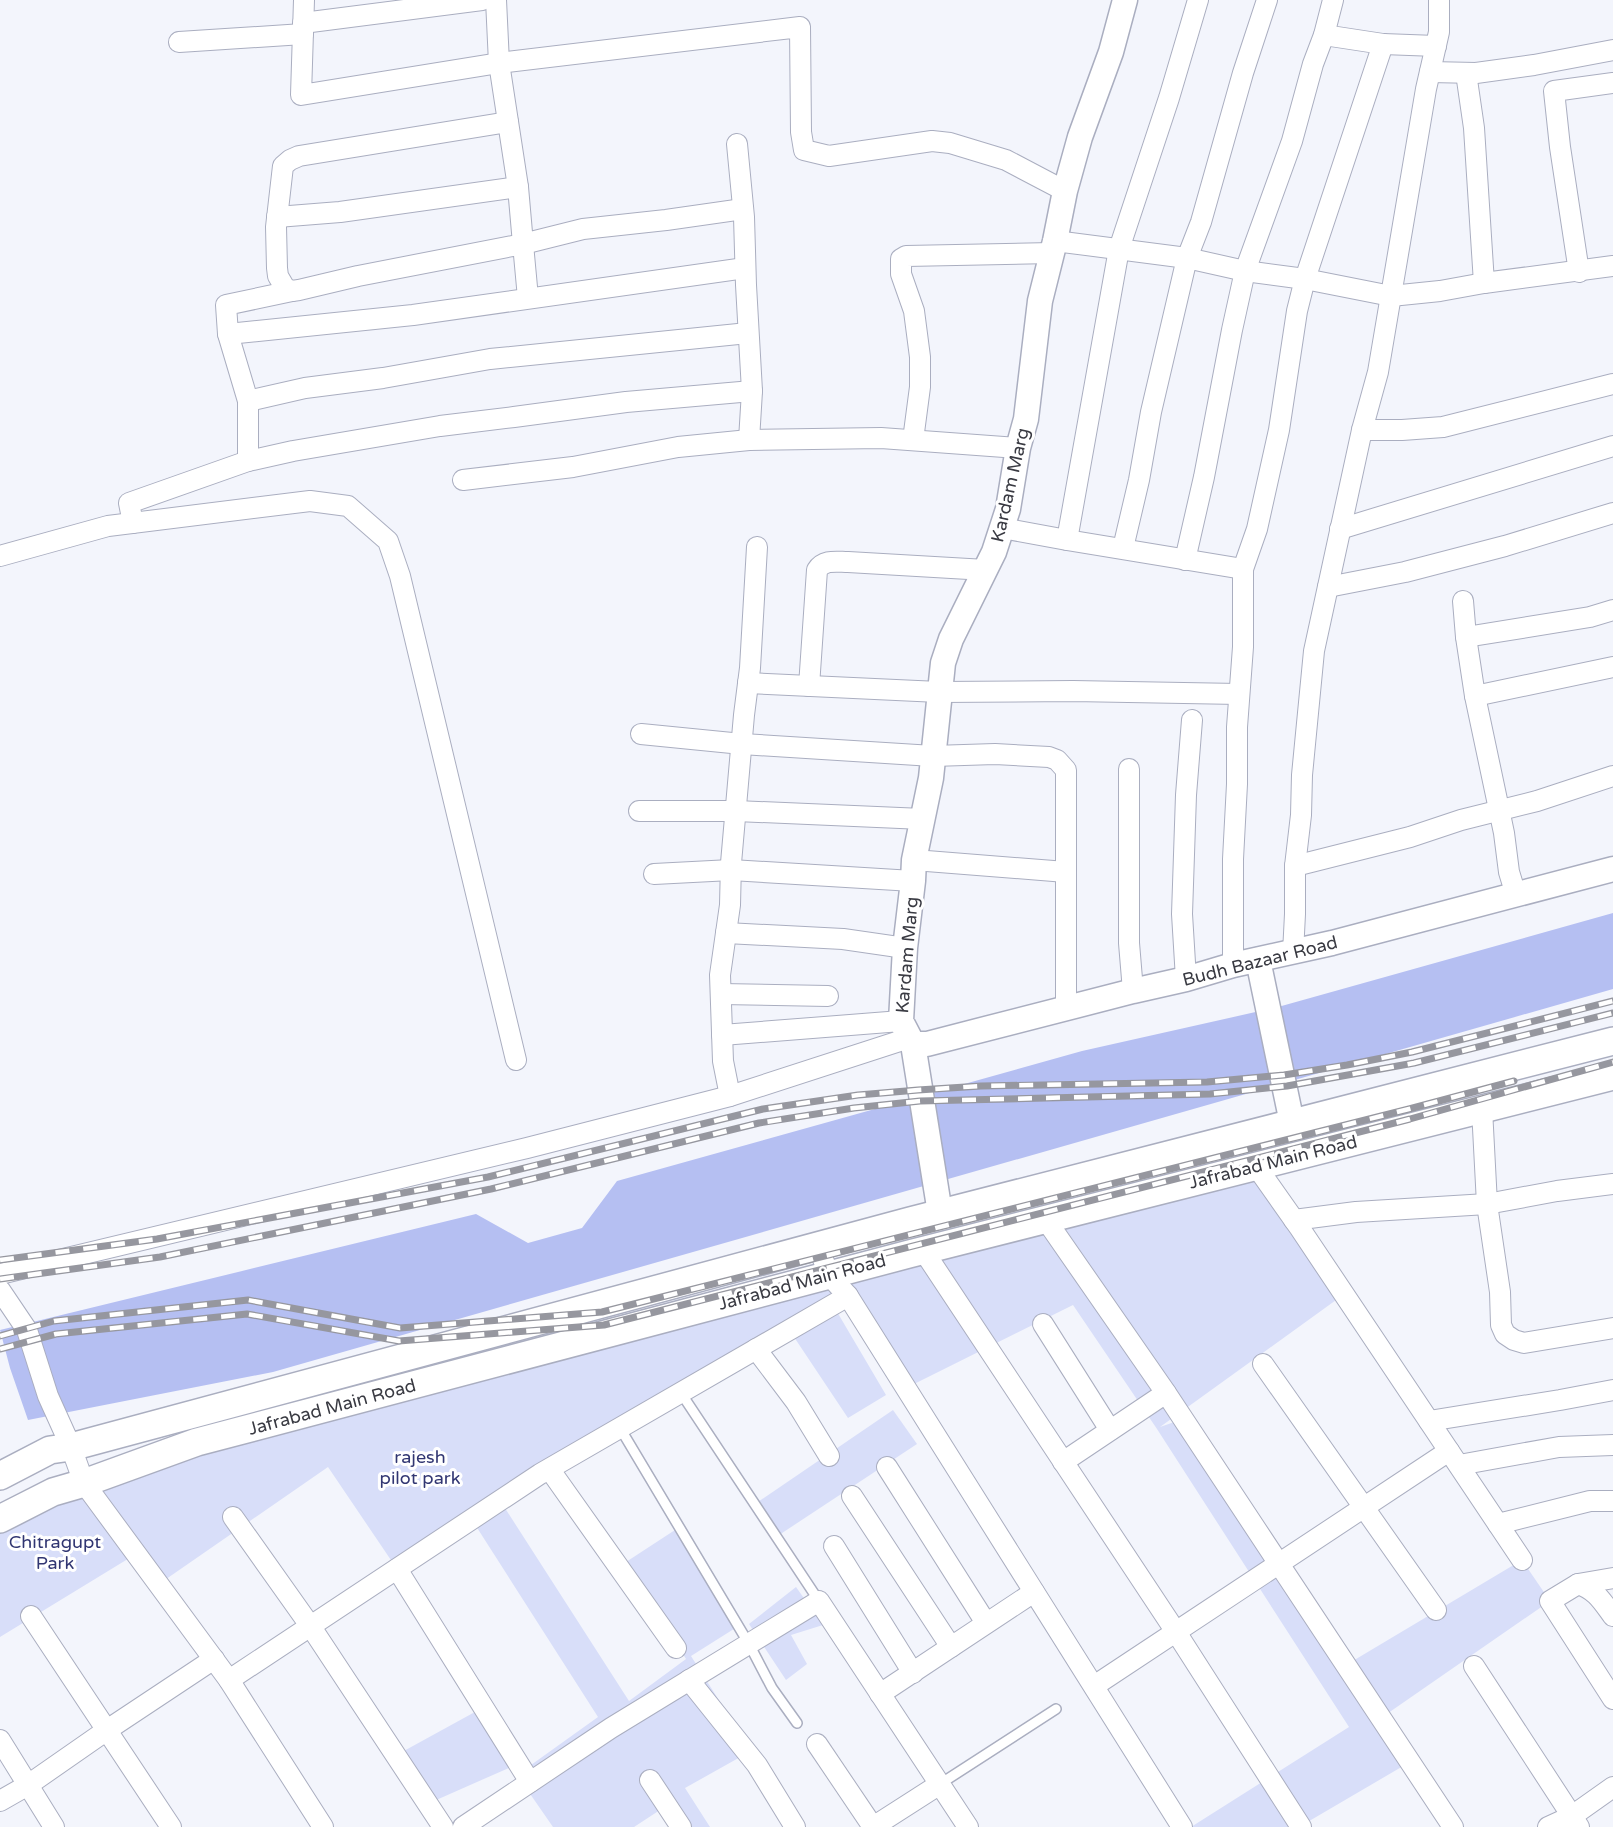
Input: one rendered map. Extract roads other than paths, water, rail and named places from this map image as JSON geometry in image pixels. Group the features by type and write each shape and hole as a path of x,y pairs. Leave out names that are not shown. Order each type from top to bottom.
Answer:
{"main road":[{"name":"Jafrabad Main Road","path":"0,1476 50,1450 71,1447 940,1213 1613,1041"},
{"name":"Jafrabad Main Road","path":"0,1519 53,1492 197,1443 829,1275 1613,1076"}],"street":[{"path":"304,0 301,95 499,63 800,27 801,132 804,150 829,156 932,141 950,142 1006,160 1065,190"},
{"path":"179,42 303,29 482,0"},
{"path":"496,0 499,63 518,187 528,298"},
{"name":"Kardam Marg","path":"940,1213 907,1034 905,948 914,871 931,778 943,663 951,639 986,570 1008,509 1018,448 1026,419 1040,301 1065,190 1080,137 1111,52 1125,0"},
{"path":"1067,540 1119,249 1198,0"},
{"path":"1123,548 1139,480 1151,412 1187,258 1201,222 1243,73 1267,0"},
{"path":"1185,560 1245,271 1292,141 1333,0"},
{"path":"1293,953 1294,866 1301,815 1303,764 1314,651 1362,430 1378,372 1439,32 1439,0"},
{"path":"1324,35 1383,44 1436,46"},
{"path":"1233,965 1233,859 1243,646 1243,568 1257,529 1279,430 1297,310 1305,279 1383,44"},
{"path":"1430,72 1466,73 1534,65 1613,50"},
{"path":"1466,73 1474,128 1484,283"},
{"path":"1579,272 1554,92 1613,83"},
{"path":"292,291 285,288 278,276 277,268 277,216 283,166 290,160 299,156 508,122"},
{"path":"737,144 743,209 752,391 749,440"},
{"path":"277,216 340,212 518,187"},
{"path":"248,460 248,401 228,334 226,305 523,244 583,229 743,209"},
{"path":"913,440 920,387 920,357 914,311 901,274 901,259 906,256 1054,247 1119,249 1187,258 1245,271 1305,279 1391,296 1613,266"},
{"path":"228,334 413,315 745,268"},
{"path":"248,401 305,388 383,378 490,359 748,333"},
{"path":"1362,430 1443,427 1613,384"},
{"path":"133,523 129,503 248,460 440,426 626,402 752,391"},
{"path":"463,480 573,467 678,447 749,440 826,438 913,440 1018,448"},
{"path":"1340,529 1613,446"},
{"path":"0,556 108,526 310,501 348,506 388,541 400,576 516,1060"},
{"path":"1328,587 1405,572 1505,546 1613,513"},
{"path":"1002,528 1243,568"},
{"path":"730,1096 723,1061 720,975 730,905 757,547"},
{"path":"809,686 817,570 821,564 848,562 986,570"},
{"path":"1463,601 1475,696 1499,810 1509,872 1516,895"},
{"path":"1466,638 1590,617 1613,610"},
{"path":"1475,696 1613,667"},
{"path":"748,683 939,692 1073,691 1239,694"},
{"path":"1186,979 1182,914 1186,795 1192,720"},
{"path":"641,734 742,744 933,756 995,754 1049,757 1057,760 1066,770 1066,1008"},
{"path":"1129,769 1129,943 1133,991"},
{"path":"1294,866 1410,837 1461,820 1537,801 1613,776"},
{"path":"639,811 736,810 923,819"},
{"name":"Budh Bazaar Road","path":"907,1034 927,1044 1186,979 1233,965 1293,953 1613,869"},
{"path":"654,874 731,870 1066,872"},
{"path":"726,933 843,939 905,948"},
{"path":"1258,960 1292,1123"},
{"path":"721,994 828,996"},
{"path":"722,1035 907,1034"},
{"path":"0,1274 515,1151 730,1096 907,1034"},
{"path":"1482,1109 1486,1204 1498,1270 1501,1325 1505,1334 1524,1343 1613,1328"},
{"path":"1256,1166 1521,1560"},
{"path":"1294,1220 1356,1212 1486,1204 1613,1184"},
{"path":"1046,1220 1166,1393 1453,1827"},
{"path":"818,1246 829,1275 848,1296 1182,1827"},
{"path":"923,1251 1176,1632 1301,1827"},
{"path":"0,1290 27,1329 48,1396 84,1483 230,1680 323,1827"},
{"path":"230,1680 540,1474 848,1296"},
{"path":"1042,1324 1110,1430"},
{"path":"756,1349 796,1402 829,1456"},
{"path":"1263,1364 1436,1610"},
{"path":"1429,1421 1613,1390"},
{"path":"1063,1462 1166,1393"},
{"path":"1094,1686 1362,1507 1454,1458 1559,1447 1613,1445"},
{"path":"887,1467 986,1623"},
{"path":"550,1470 676,1648"},
{"path":"852,1496 951,1647"},
{"path":"1498,1524 1590,1501 1613,1501"},
{"path":"233,1517 311,1626 443,1827"},
{"path":"834,1546 913,1672"},
{"path":"397,1569 530,1782"},
{"path":"1613,1578 1578,1584 1550,1601 1613,1699"},
{"path":"1578,1584 1589,1587 1613,1616"},
{"path":"880,1694 1034,1592"},
{"path":"463,1827 611,1728 819,1601 968,1827"},
{"path":"32,1616 171,1827"},
{"path":"0,1801 28,1785 214,1659"},
{"path":"1474,1666 1576,1821"},
{"path":"689,1680 757,1765 795,1827"},
{"path":"0,1740 54,1827"},
{"path":"818,1744 873,1827 939,1784"},
{"path":"650,1780 681,1827"},
{"path":"1548,1827 1576,1821 1613,1787"}],"lane":[{"path":"681,1393 819,1601"},
{"path":"620,1428 749,1644 772,1688 797,1723"},
{"path":"939,1784 1056,1709"}],"water":[{"path":"1613,913 1613,989 273,1372 28,1420 10,1368 0,1330 476,1214 528,1243 582,1228 617,1181 1082,1051 1278,1007"}],"railway":[{"path":"0,1260 157,1239 488,1177 763,1109 858,1095 918,1090 981,1086 1207,1082 1284,1075 1412,1052 1613,1001"},
{"path":"0,1279 160,1257 491,1189 759,1123 854,1108 920,1101 1210,1094 1287,1086 1414,1063 1613,1013"},
{"path":"0,1349 56,1334 247,1314 399,1341 604,1325 1410,1119 1613,1062"},
{"path":"0,1336 54,1321 248,1300 400,1328 602,1312 1514,1081"}],"park label":[{"name":"rajesh pilot park","path":"420,1467"},
{"name":"Chitragupt Park","path":"55,1552"}]}
